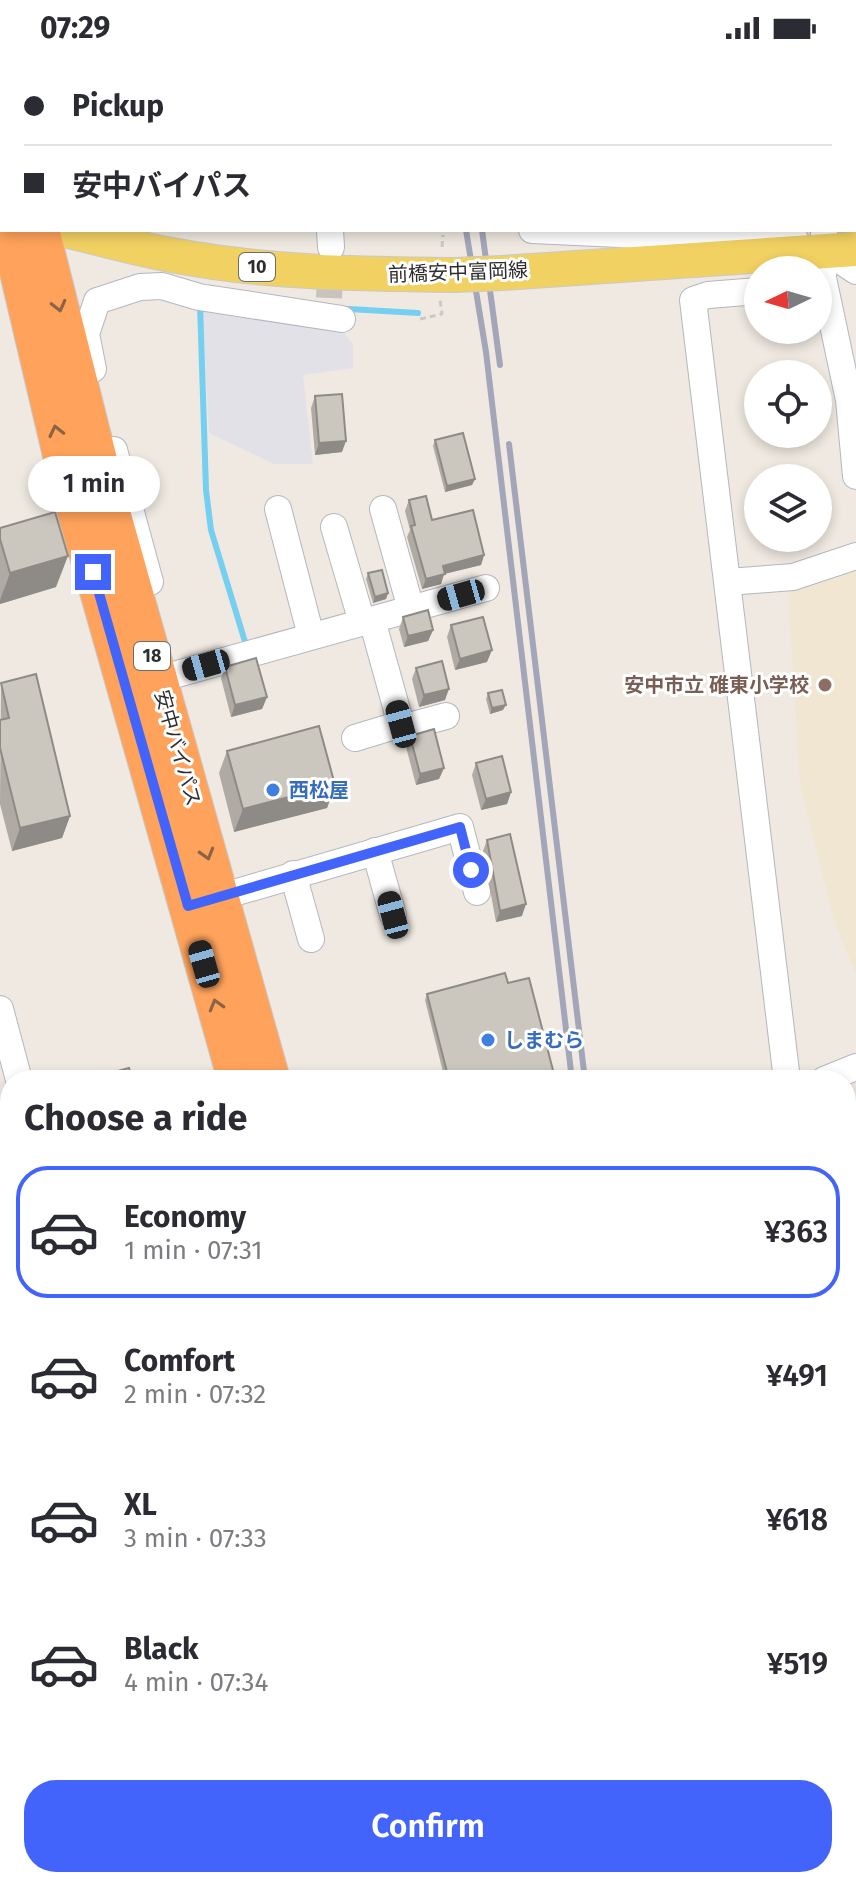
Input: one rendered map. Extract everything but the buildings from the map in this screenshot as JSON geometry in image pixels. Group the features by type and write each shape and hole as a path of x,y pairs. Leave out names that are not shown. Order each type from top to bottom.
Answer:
{"highway":[{"name":"安中バイパス","path":"9,232 69,485 153,680"},
{"name":"安中バイパス","path":"41,232 82,360 203,902 235,1070"},
{"name":"安中バイパス","path":"203,902 267,1070"}],"main road":[{"name":"前橋安中富岡線","path":"81,232 172,243 349,274 447,283 503,273 826,245"}],"street":[{"path":"627,232 685,237 793,232 826,245 856,271"},
{"path":"82,360 86,334 97,301 140,287 162,286 199,297 333,311"},
{"path":"744,292 708,295 693,300 786,1070"},
{"path":"832,335 849,400 856,476"},
{"path":"278,509 311,636"},
{"path":"383,509 411,609"},
{"path":"334,527 402,728 446,716"},
{"path":"728,582 793,577 856,556"},
{"path":"153,680 486,588"},
{"path":"355,738 401,724"},
{"path":"203,902 460,827 477,892"},
{"path":"375,851 393,915"},
{"path":"293,874 311,939"},
{"path":"0,1009 16,1070"}],"path":[{"path":"420,319 442,314 447,283"}],"shaded area":[{"path":"202,304 337,324 353,344 353,368 303,375 313,464 274,464 209,433"},
{"name":"安中市立 碓東小学校","path":"856,565 856,974 833,917 800,782 788,588"}],"waterway":[{"path":"200,304 206,490 211,530 246,645"},
{"path":"349,309 418,313"}],"tunnel":[{"path":"329,298 331,254"}],"railway":[{"path":"466,232 486,352 571,1070"},
{"path":"482,232 500,365"},
{"path":"509,444 584,1070"}],"place":[{"name":"安中市立 碓東小学校","path":"825,685"},
{"name":"西松屋","path":"273,790"},
{"name":"しまむら","path":"488,1040"}],"route":[{"path":"93,572 188,906 460,827 471,870"}]}
